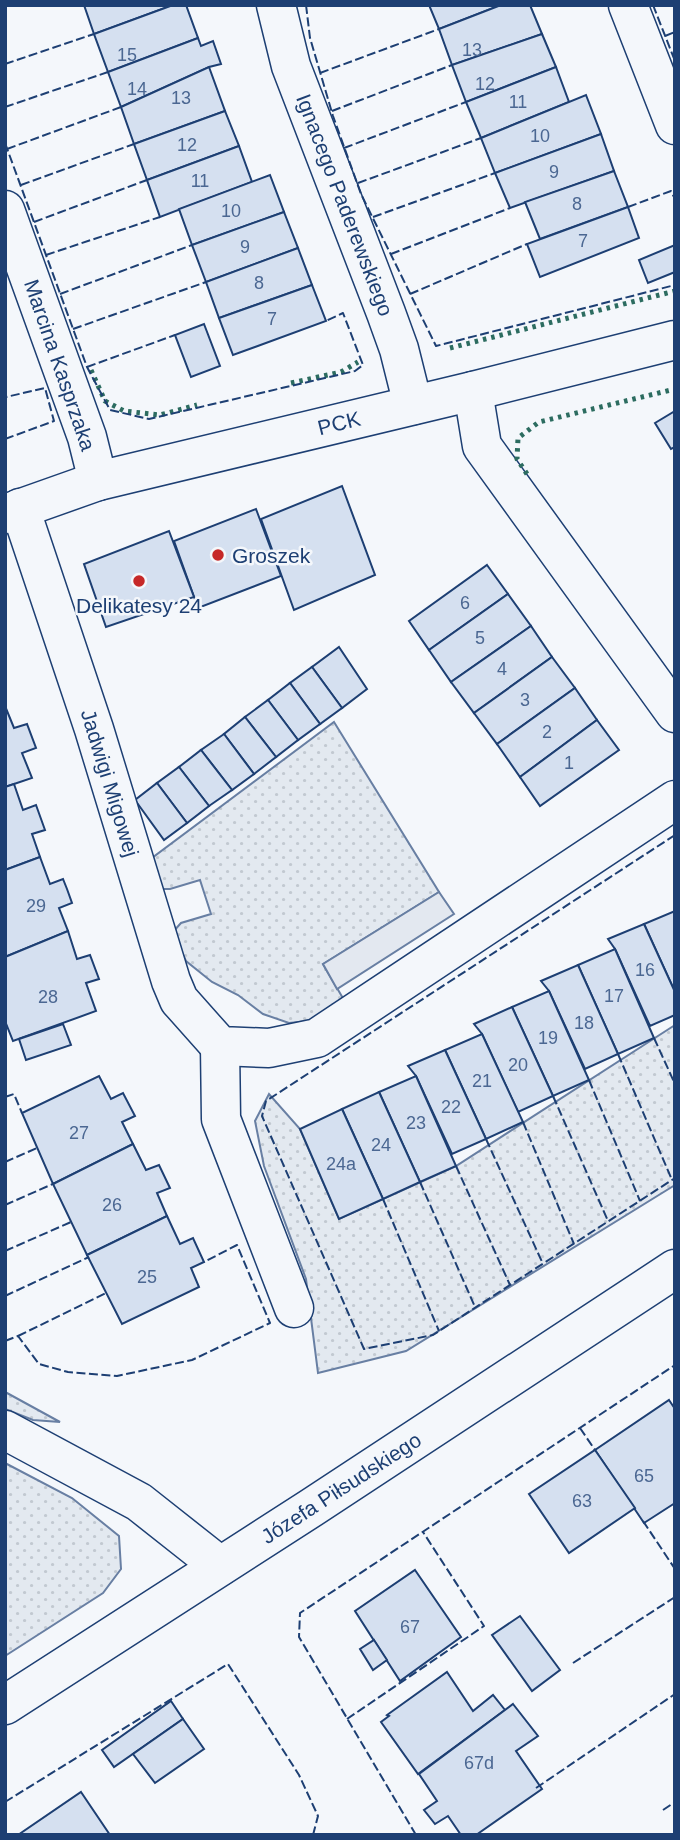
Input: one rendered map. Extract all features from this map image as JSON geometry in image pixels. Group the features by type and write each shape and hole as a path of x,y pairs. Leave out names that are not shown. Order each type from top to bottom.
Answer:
{"street":[{"name":"Ignacego Paderewskiego","path":"276,5 291,66 391,326 413,405"},
{"path":"628,5 675,125"},
{"name":"Marcina Kasprzaka","path":"5,211 87,437 98,481"},
{"name":"PCK","path":"12,511 98,481 675,340"},
{"path":"472,391 482,446 675,713"},
{"name":"Jadwigi Migowej","path":"12,511 94,729 171,981 179,1000 220,1046"},
{"path":"294,1308 221,1119 220,1046 269,1048 317,1038 675,800"},
{"name":"Józefa Piłsudskiego","path":"5,1705 675,1269"},
{"path":"5,1430 139,1502 220,1566"}],"shaded area":[{"path":"334,722 439,892 323,964 344,1000 319,1020 289,1023 263,1014 238,995 212,982 186,961 172,933 181,923 211,914 200,880 170,889 156,889 148,861"},
{"path":"439,892 454,914 337,989 323,964"},
{"path":"675,1025 675,1185 406,1351 318,1373 306,1279 264,1166 255,1121 269,1094 300,1129 339,1219 456,1166"},
{"path":"5,1392 60,1422 33,1420 5,1409"},
{"path":"5,1463 72,1498 119,1536 121,1569 103,1593 5,1656"}],"building":[{"path":"84,5 173,5 94,34"},
{"path":"173,5 186,5 198,38 108,72 94,34"},
{"path":"429,5 501,5 439,29"},
{"path":"501,5 530,5 542,34 452,65 439,29"},
{"path":"542,34 556,67 466,102 452,65"},
{"path":"198,38 201,46 213,41 221,64 121,107 108,72"},
{"path":"209,67 225,111 134,144 121,107"},
{"path":"556,67 569,102 481,138 466,102"},
{"path":"586,95 601,134 495,173 481,138"},
{"path":"225,111 239,146 147,180 134,144"},
{"path":"601,134 614,171 510,208 495,173"},
{"path":"239,146 252,182 160,217 147,180"},
{"path":"614,171 628,207 540,239 525,202"},
{"path":"270,175 284,212 192,245 179,209"},
{"path":"628,207 639,238 540,277 527,244"},
{"path":"284,212 298,248 206,282 192,245"},
{"path":"675,245 675,272 648,283 639,260"},
{"path":"298,248 312,285 219,318 206,282"},
{"path":"312,285 326,321 233,355 219,318"},
{"path":"204,324 220,366 191,377 175,335"},
{"path":"675,411 675,447 671,449 655,423"},
{"path":"342,486 375,575 294,610 261,519"},
{"path":"256,509 281,576 198,608 174,541"},
{"name":"Delikatesy 24","path":"169,531 194,597 106,627 84,564"},
{"path":"487,565 508,594 429,650 409,621"},
{"path":"508,594 531,626 451,682 429,650"},
{"path":"531,626 552,657 474,713 451,682"},
{"path":"339,647 367,689 342,708 312,667"},
{"path":"552,657 575,688 497,744 474,713"},
{"path":"312,667 342,708 320,724 290,683"},
{"path":"290,683 320,724 298,740 268,700"},
{"path":"575,688 597,720 520,777 497,744"},
{"path":"268,700 298,740 276,757 245,717"},
{"path":"5,706 14,728 27,724 36,748 22,753 32,778 5,787"},
{"path":"245,717 276,757 254,774 224,734"},
{"path":"597,720 619,750 540,806 520,777"},
{"path":"224,734 254,774 232,790 201,750"},
{"path":"201,750 232,790 209,806 179,767"},
{"path":"179,767 209,806 187,823 157,783"},
{"path":"157,783 187,823 164,840 135,800"},
{"path":"14,784 23,810 36,805 45,830 32,834 40,857 5,870 5,787"},
{"path":"40,857 50,884 63,879 67,889 72,903 59,908 68,931 5,957 5,870"},
{"path":"675,911 675,992 644,924"},
{"path":"644,924 675,992 675,1015 650,1026 608,939"},
{"path":"68,931 77,959 90,955 99,979 86,983 96,1011 13,1041 5,1021 5,957"},
{"path":"615,949 654,1038 618,1054 578,965"},
{"path":"578,965 618,1054 585,1069 549,991 541,981"},
{"path":"549,991 589,1080 553,1096 512,1007"},
{"path":"512,1007 553,1096 518,1112 482,1034 474,1024"},
{"path":"63,1024 71,1045 26,1060 19,1039"},
{"path":"482,1034 523,1122 486,1139 445,1050"},
{"path":"445,1050 486,1139 452,1154 416,1076 408,1066"},
{"path":"99,1076 111,1099 123,1093 135,1116 122,1122 133,1144 53,1184 22,1113"},
{"path":"416,1076 456,1166 420,1182 379,1092"},
{"path":"379,1092 420,1182 383,1199 342,1109"},
{"path":"342,1109 383,1199 339,1219 300,1129"},
{"path":"133,1144 146,1170 159,1165 170,1188 157,1193 167,1216 87,1255 53,1184"},
{"path":"167,1216 180,1244 193,1238 204,1262 191,1268 199,1287 122,1324 87,1255"},
{"path":"669,1400 675,1409 675,1503 644,1523 595,1450"},
{"path":"595,1450 635,1508 569,1553 529,1494"},
{"path":"415,1570 461,1637 400,1681 355,1611"},
{"path":"520,1616 560,1670 532,1691 492,1635"},
{"path":"374,1640 387,1660 373,1670 360,1649"},
{"path":"447,1672 473,1711 493,1695 505,1710 418,1774 381,1722"},
{"path":"171,1701 183,1719 114,1767 102,1750"},
{"path":"513,1704 538,1736 516,1751 542,1789 476,1835 461,1835 448,1816 435,1824 424,1810 437,1801 419,1774"},
{"path":"183,1719 204,1749 155,1783 133,1754"},
{"path":"81,1792 110,1835 18,1835"}],"hedge":[{"path":"450,348 675,291"},
{"path":"291,383 341,372 358,362"},
{"path":"91,370 105,401 124,411 160,415 197,405"},
{"path":"527,474 517,459 518,438 539,422 675,389"}],"fence":[{"path":"306,5 310,38 333,116 361,194 436,346 675,285"},
{"path":"653,5 675,61"},
{"path":"320,73 439,29"},
{"path":"665,36 675,32"},
{"path":"5,64 94,34"},
{"path":"332,111 452,65"},
{"path":"5,107 108,72"},
{"path":"344,148 466,102"},
{"path":"7,149 121,107"},
{"path":"358,183 481,138"},
{"path":"5,143 87,367 110,410 149,419 355,371 363,365 343,313 326,321"},
{"path":"21,185 134,144"},
{"path":"373,217 495,173"},
{"path":"34,222 147,180"},
{"path":"628,207 671,191 675,199"},
{"path":"391,254 510,208"},
{"path":"46,255 160,217"},
{"path":"410,294 527,244"},
{"path":"60,294 192,245"},
{"path":"73,329 206,282"},
{"path":"87,367 175,335"},
{"path":"5,439 54,421 45,388 6,397"},
{"path":"675,835 266,1101 262,1116 364,1349 433,1335 675,1178"},
{"path":"654,1038 675,1084"},
{"path":"618,1054 672,1180"},
{"path":"589,1080 640,1201"},
{"path":"5,1097 14,1094 22,1113"},
{"path":"553,1096 608,1221"},
{"path":"523,1122 574,1244"},
{"path":"486,1139 543,1264"},
{"path":"5,1162 37,1148"},
{"path":"456,1166 510,1285"},
{"path":"420,1182 475,1307"},
{"path":"5,1205 55,1183"},
{"path":"383,1199 439,1331"},
{"path":"5,1251 71,1222"},
{"path":"5,1341 18,1336 39,1364 68,1372 117,1376 192,1360 270,1323 237,1245 204,1262"},
{"path":"5,1296 89,1257"},
{"path":"18,1336 106,1293"},
{"path":"416,1835 299,1637 300,1613 675,1365"},
{"path":"580,1428 595,1450"},
{"path":"643,1521 675,1569"},
{"path":"347,1719 484,1626 423,1532"},
{"path":"573,1663 675,1597"},
{"path":"5,1802 228,1664 299,1775 318,1816 313,1835"},
{"path":"536,1788 675,1694"},
{"path":"663,1810 675,1802"}],"place":[{"name":"Groszek","path":"218,555"},
{"name":"Delikatesy 24","path":"139,581"}]}
